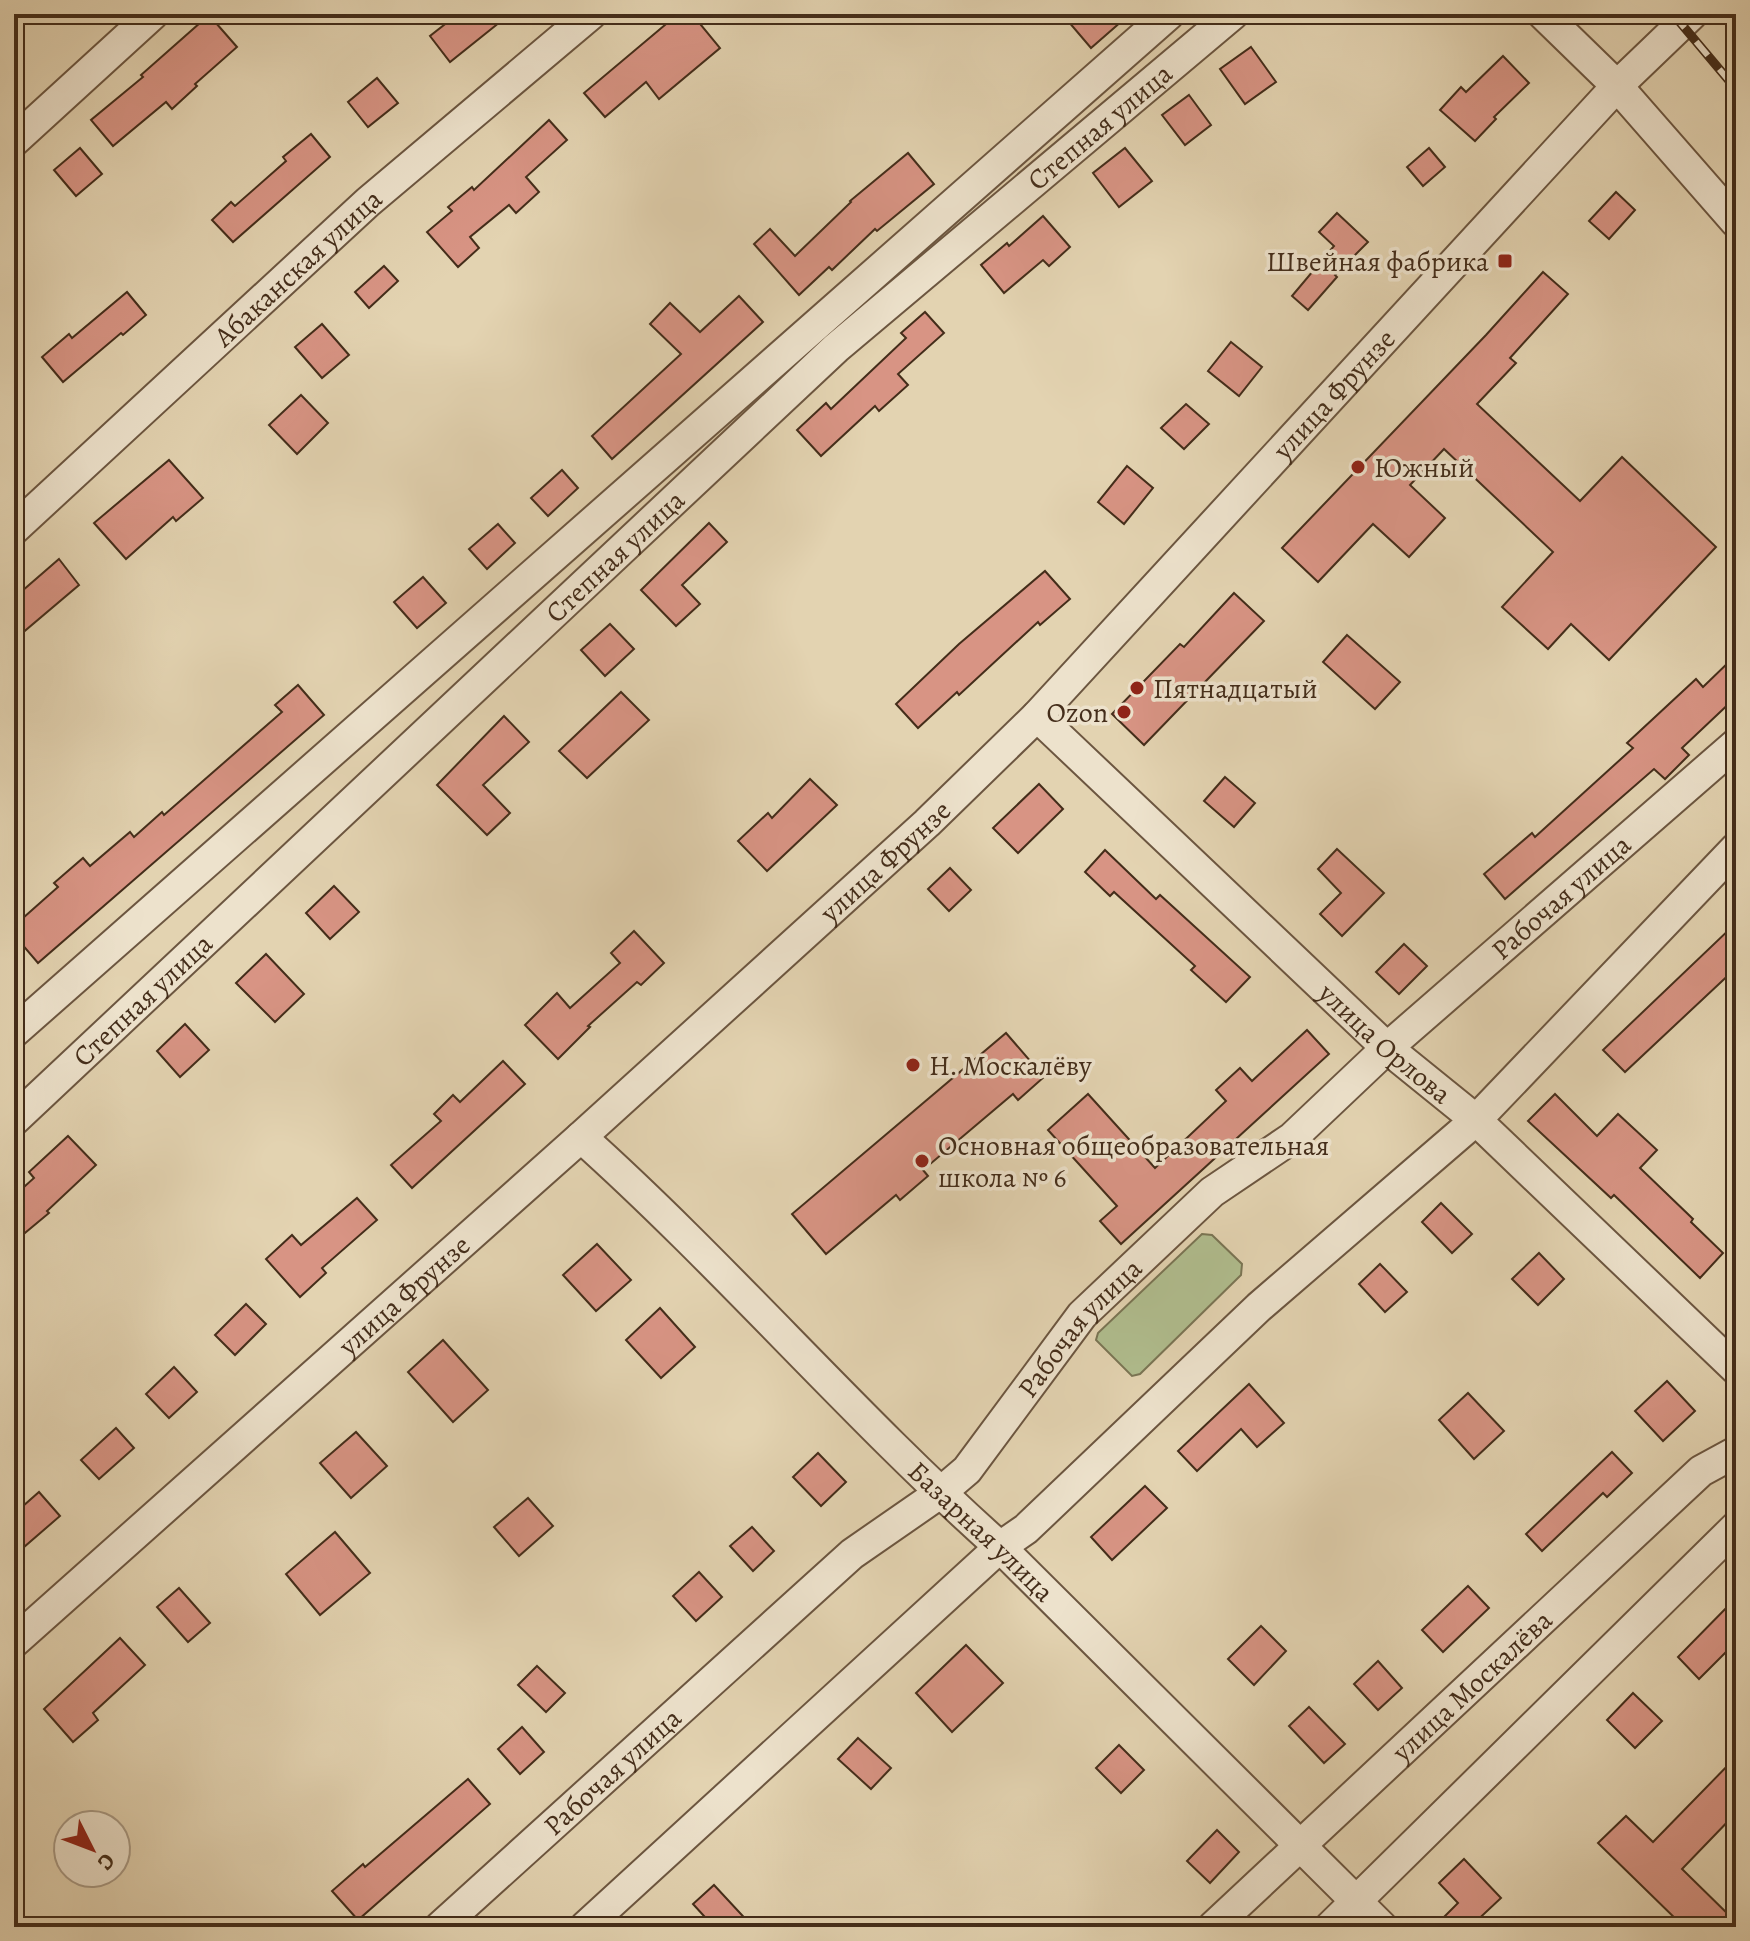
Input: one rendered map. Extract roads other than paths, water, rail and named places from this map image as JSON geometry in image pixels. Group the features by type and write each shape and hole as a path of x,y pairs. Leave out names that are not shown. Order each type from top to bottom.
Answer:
{"street":[{"path":"14,141 153,14"},
{"name":"Абаканская улица","path":"14,529 368,202 591,14"},
{"name":"Степная улица","path":"14,1032 1169,14"},
{"name":"Степная улица","path":"14,1120 836,348 1233,14"},
{"path":"1543,14 1617,86 1736,222"},
{"name":"улица Фрунзе","path":"14,1642 581,1137 927,823 1037,716 1617,86 1692,14"},
{"name":"улица Орлова","path":"1037,716 1387,1048 1476,1120 1736,1369"},
{"name":"Рабочая улица","path":"440,1927 852,1554 940,1493 967,1470 1082,1315 1212,1192 1292,1138 1387,1048 1736,744"},
{"path":"585,1927 1000,1547 1026,1529 1259,1307 1476,1120 1736,848"},
{"name":"Базарная улица","path":"581,1137 636,1187 940,1493 1000,1547 1382,1927"},
{"name":"улица Москалёва","path":"1213,1927 1701,1471 1736,1452"},
{"path":"1330,1927 1736,1527"}],"railway":[{"path":"1673,14 1736,89"}],"place":[{"name":"Швейная фабрика","path":"1505,261"},
{"name":"Южный","path":"1358,467"},
{"name":"Пятнадцатый","path":"1137,688"},
{"name":"Ozon","path":"1124,712"},
{"name":"Н. Москалёву","path":"913,1065"},
{"name":"Основная общеобразовательная школа № 6","path":"922,1161"}]}
